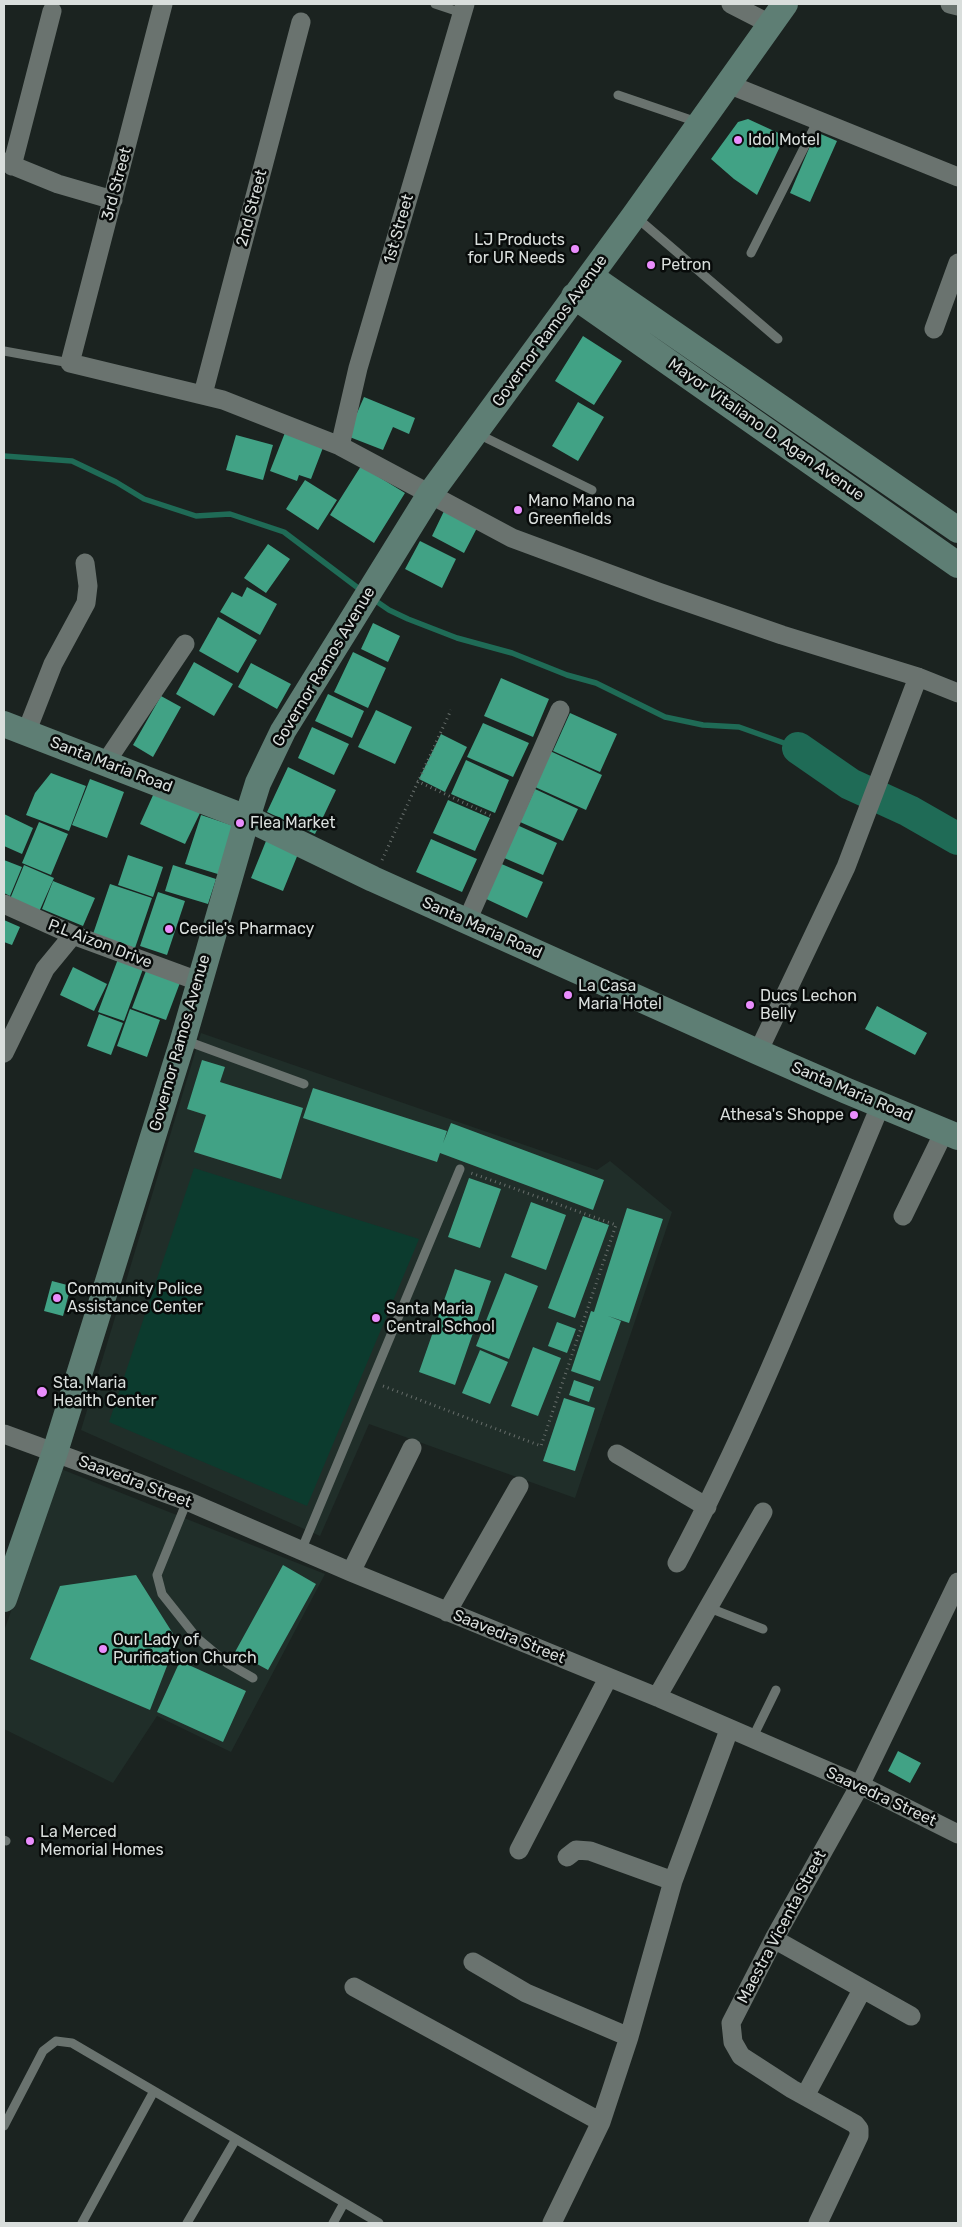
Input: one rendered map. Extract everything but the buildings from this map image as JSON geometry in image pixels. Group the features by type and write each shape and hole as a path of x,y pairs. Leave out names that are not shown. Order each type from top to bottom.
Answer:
{"main road":[{"name":"Governor Ramos Avenue","path":"4,1599 55,1452 183,1040 198,981 258,783 283,731 430,494 634,216 778,14"},
{"name":"Mayor Vitaliano D. Agan Avenue","path":"582,286 958,530"},
{"name":"Mayor Vitaliano D. Agan Avenue","path":"582,286 958,565"},
{"name":"Santa Maria Road","path":"15,728 247,818 373,878 758,1052 847,1091 952,1133"}],"street":[{"name":"3rd Street","path":"70,363 163,4"},
{"path":"731,4 778,14"},
{"path":"950,4 958,6"},
{"name":"1st Street","path":"340,446 358,368 463,8"},
{"path":"52,11 8,164 58,184 113,200"},
{"name":"2nd Street","path":"203,394 301,22"},
{"path":"728,84 958,177"},
{"path":"934,329 958,263"},
{"path":"70,363 203,394 311,433 340,446 512,538 737,620 918,677 958,693"},
{"path":"15,728 86,603 88,586 85,563"},
{"path":"106,762 185,644"},
{"path":"758,1052 846,867 918,677"},
{"path":"467,921 560,710"},
{"name":"P.L Aizon Drive","path":"4,904 73,935 198,981"},
{"path":"4,1053 45,969 73,935"},
{"path":"677,1563 761,1393 881,1104"},
{"path":"903,1216 952,1133"},
{"name":"Saavedra Street","path":"4,1434 187,1501 351,1572 657,1697 729,1730 860,1785 958,1834"},
{"path":"351,1572 412,1448"},
{"path":"617,1454 706,1507"},
{"path":"447,1612 519,1486"},
{"path":"657,1697 763,1512"},
{"name":"Maestra Vicenta Street","path":"818,2223 859,2136 859,2129 856,2124 805,2096 741,2056 733,2042 731,2023 774,1939 860,1785 958,1582"},
{"path":"519,1850 608,1678"},
{"path":"552,2223 601,2122 629,2037 673,1881 729,1730"},
{"path":"567,1857 576,1850 590,1851 673,1881"},
{"path":"774,1939 911,2016"},
{"path":"473,1962 526,1993 629,2037"},
{"path":"354,1987 601,2122"},
{"path":"805,2096 862,1990"}],"lane":[{"path":"435,4 463,8"},
{"path":"618,95 699,123"},
{"path":"750,253 818,120"},
{"path":"634,216 778,339"},
{"path":"4,351 70,363"},
{"path":"476,432 592,490"},
{"path":"183,1040 304,1084"},
{"path":"301,1551 373,1382 460,1169"},
{"path":"187,1501 157,1576 162,1594 196,1638 227,1663 253,1678"},
{"path":"707,1607 763,1629"},
{"path":"752,1739 776,1690"},
{"path":"4,2126 43,2051 56,2041 72,2043 379,2223"},
{"path":"82,2223 154,2091"},
{"path":"187,2223 236,2139"},
{"path":"332,2223 344,2203"}],"path":[{"path":"373,878 451,710"},
{"path":"418,781 509,824"},
{"path":"373,1382 541,1446 616,1225 460,1169"}],"shaded area":[{"name":"Santa Maria Central School","path":"201,1033 597,1170 610,1161 672,1212 575,1498 369,1424 320,1536 81,1430"},
{"path":"61,1469 325,1574 231,1752 157,1716 113,1783 4,1729 4,1631"}],"green space":[{"path":"194,1168 419,1239 307,1506 109,1422"}],"waterway":[{"path":"4,456 72,461 116,482 144,499 196,516 230,514 284,532 362,591"},
{"path":"373,599 389,610 408,619 457,638 512,653 567,675 596,683 665,717 703,725 739,727 798,748"},
{"path":"798,748 850,784 909,811 958,839"}],"place":[{"name":"Idol Motel","path":"738,140"},
{"name":"LJ Products for UR Needs","path":"575,249"},
{"name":"Petron","path":"651,265"},
{"name":"Mano Mano na Greenfields","path":"518,510"},
{"name":"Flea Market","path":"240,823"},
{"name":"Cecile's Pharmacy","path":"169,929"},
{"name":"La Casa Maria Hotel","path":"568,995"},
{"name":"Ducs Lechon Belly","path":"750,1005"},
{"name":"Athesa's Shoppe","path":"854,1115"},
{"name":"Community Police Assistance Center","path":"57,1298"},
{"name":"Santa Maria Central School","path":"376,1318"},
{"name":"Sta. Maria Health Center","path":"42,1392"},
{"name":"Our Lady of Purification Church","path":"103,1649"},
{"name":"La Merced Memorial Homes","path":"30,1841"}]}
